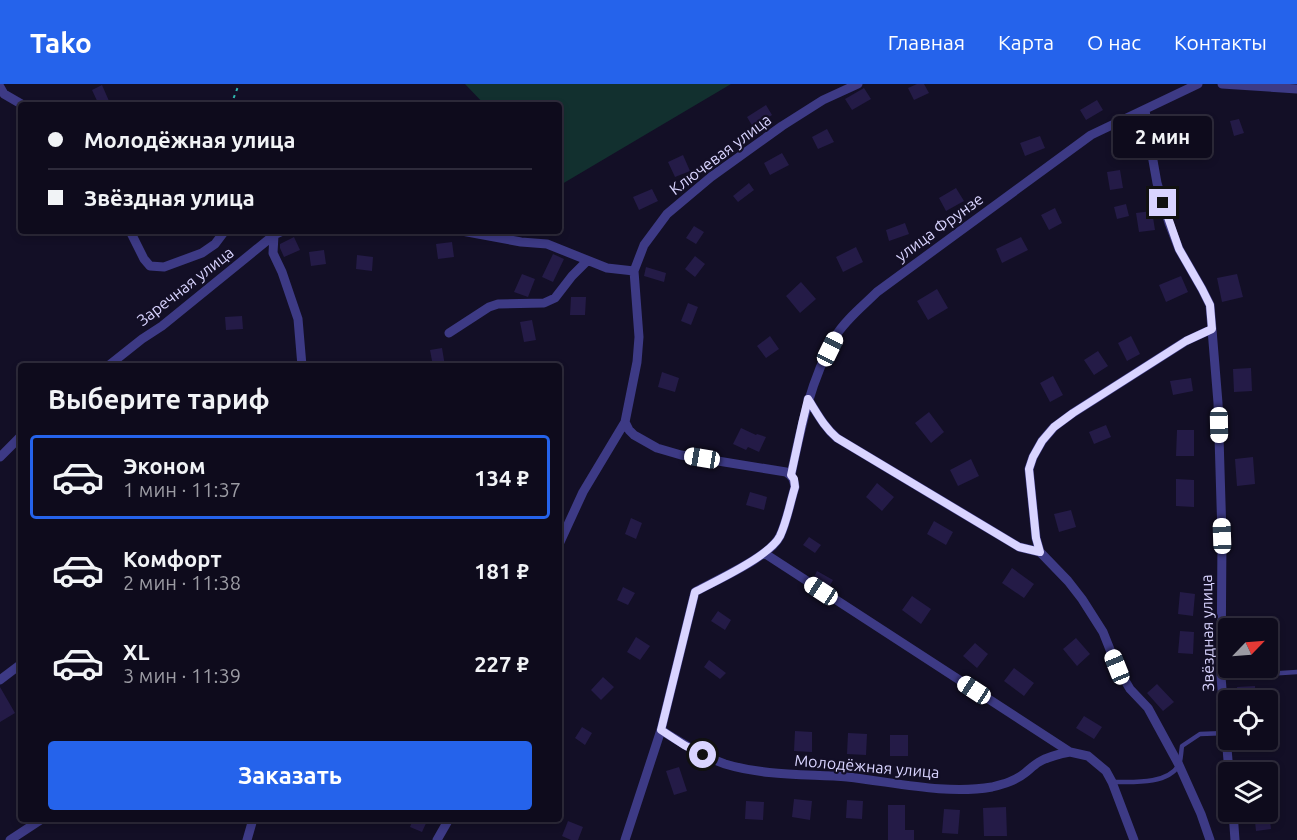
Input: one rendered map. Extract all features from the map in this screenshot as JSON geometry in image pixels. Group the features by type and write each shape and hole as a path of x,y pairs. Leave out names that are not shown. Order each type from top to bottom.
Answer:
{"street":[{"name":"Ключевая улица","path":"562,538 584,492 625,422 637,362 639,338 634,271 644,244 667,214 711,177 823,99 858,84"},
{"name":"улица Фрунзе","path":"791,475 808,399 823,362 836,335 877,292 1091,135 1198,84"},
{"path":"1222,84 1297,89"},
{"path":"0,87 4,94 18,102"},
{"name":"Звёздная улица","path":"1145,110 1158,183 1169,223 1179,249 1210,305 1218,403 1222,536 1221,618"},
{"path":"132,234 150,266 164,267 202,253 222,234"},
{"name":"Заречная улица","path":"112,363 162,326 272,234"},
{"path":"274,234 273,253 298,319 302,363"},
{"path":"477,234 521,243 547,244 607,268 634,271"},
{"path":"449,333 489,307 498,304 544,303 555,298 587,261"},
{"path":"1210,840 1179,765 1148,708 1130,689 1117,667 1103,632 1082,599 1040,552 1036,538 1029,469 1042,441 1054,427 1186,341 1212,329"},
{"path":"808,399 822,422 837,438 1019,547 1040,552"},
{"path":"625,422 634,435 657,448 681,455 786,472 794,479 795,487 779,537 771,548 695,592 661,730 625,840"},
{"path":"0,457 18,439"},
{"path":"764,553 1070,752 1088,756 1106,771 1134,840"},
{"path":"0,680 18,666"},
{"name":"Молодёжная улица","path":"661,730 703,755 723,763 756,771 937,788 969,789 1008,783 1024,774 1038,762 1054,755 1070,752"},
{"path":"10,840 37,822"},
{"path":"247,840 252,822"},
{"path":"437,840 447,822"},
{"path":"1234,822 1235,840"}],"lane":[{"path":"1278,673 1297,672"},
{"path":"1112,782 1152,781 1167,776 1179,765 1182,746 1200,734 1218,733"}],"path":[{"path":"232,102 239,84"}],"green space":[{"path":"465,84 731,84 562,184 562,102 482,102"}],"building":[{"path":"924,84 929,93 914,100 908,88"},
{"path":"102,85 109,101 98,102 92,90"},
{"path":"864,88 871,99 852,110 845,99"},
{"path":"1097,100 1103,110 1086,120 1080,110"},
{"path":"766,105 772,115 753,127 747,117"},
{"path":"1239,119 1244,133 1234,136 1230,121"},
{"path":"1197,128 1199,142 1185,144 1183,130"},
{"path":"827,129 834,142 818,149 812,137"},
{"path":"1040,136 1045,148 1025,156 1020,143"},
{"path":"782,153 789,165 770,175 764,163"},
{"path":"683,155 690,171 675,177 668,162"},
{"path":"1120,170 1123,188 1110,190 1107,172"},
{"path":"749,183 754,190 738,202 733,196"},
{"path":"956,188 964,201 946,211 939,198"},
{"path":"652,189 658,201 639,210 633,197"},
{"path":"1126,204 1129,216 1117,219 1114,207"},
{"path":"1055,208 1062,223 1049,230 1041,215"},
{"path":"1152,211 1155,230 1139,232 1136,213"},
{"path":"905,223 909,234 889,241 886,230"},
{"path":"694,226 704,232 696,244 686,238"},
{"path":"294,237 300,250 284,257 280,244"},
{"path":"1021,237 1028,250 1002,263 996,249"},
{"path":"452,242 454,257 438,259 436,244"},
{"path":"856,247 863,262 843,272 836,257"},
{"path":"324,250 326,264 311,266 309,252"},
{"path":"553,254 564,259 553,282 542,277"},
{"path":"357,255 373,257 372,271 356,269"},
{"path":"695,256 705,264 695,277 685,269"},
{"path":"646,267 666,273 664,282 644,276"},
{"path":"522,274 535,279 528,297 514,292"},
{"path":"1237,274 1243,297 1222,302 1217,278"},
{"path":"1181,276 1188,292 1166,302 1159,285"},
{"path":"801,282 816,299 800,313 786,296"},
{"path":"937,289 948,308 928,320 917,301"},
{"path":"571,297 586,297 585,315 570,315"},
{"path":"688,303 698,307 691,325 681,321"},
{"path":"242,316 243,329 226,330 225,317"},
{"path":"532,320 536,340 524,342 520,322"},
{"path":"770,336 779,349 766,358 757,346"},
{"path":"1131,336 1140,354 1127,361 1118,343"},
{"path":"442,348 444,363 432,363 430,350"},
{"path":"1098,351 1108,366 1094,375 1084,360"},
{"path":"1251,368 1252,391 1234,392 1233,369"},
{"path":"662,372 679,378 675,392 658,387"},
{"path":"1053,376 1063,395 1050,402 1040,383"},
{"path":"1191,378 1193,391 1173,395 1170,381"},
{"path":"929,412 944,432 931,443 915,423"},
{"path":"1106,425 1111,437 1094,444 1089,432"},
{"path":"741,428 766,437 759,452 748,447 746,450 733,444"},
{"path":"1177,430 1194,430 1194,456 1176,456"},
{"path":"1253,457 1255,484 1237,486 1235,459"},
{"path":"971,459 979,476 958,486 950,470"},
{"path":"1176,479 1194,480 1194,507 1176,506"},
{"path":"877,483 894,497 882,511 866,497"},
{"path":"750,492 767,497 764,510 746,505"},
{"path":"1071,510 1076,527 1059,532 1054,514"},
{"path":"631,518 642,523 636,539 625,534"},
{"path":"934,521 953,532 946,545 927,534"},
{"path":"809,537 821,545 815,553 803,545"},
{"path":"1012,568 1034,584 1024,598 1002,583"},
{"path":"817,571 833,580 829,587 814,577"},
{"path":"623,587 635,593 628,605 617,600"},
{"path":"1180,592 1195,594 1193,616 1178,614"},
{"path":"912,596 931,609 921,624 902,610"},
{"path":"718,611 731,620 725,630 711,621"},
{"path":"1180,631 1194,632 1193,654 1178,653"},
{"path":"636,637 650,646 640,660 627,652"},
{"path":"1076,638 1090,654 1077,666 1063,649"},
{"path":"975,643 988,654 977,668 963,656"},
{"path":"709,660 726,673 720,679 704,667"},
{"path":"1014,668 1034,683 1024,696 1004,681"},
{"path":"603,677 614,687 601,700 591,690"},
{"path":"1157,684 1174,702 1163,711 1147,693"},
{"path":"1255,686 1255,690 1237,690 1237,687"},
{"path":"0,687 15,713 0,722"},
{"path":"1084,716 1102,727 1094,739 1076,728"},
{"path":"582,727 592,733 585,745 575,738"},
{"path":"795,731 812,732 812,752 794,751"},
{"path":"848,733 867,734 866,755 847,754"},
{"path":"890,735 908,735 908,756 890,756"},
{"path":"679,767 687,791 674,795 666,771"},
{"path":"794,799 812,801 810,820 792,817"},
{"path":"847,800 863,801 862,819 846,818"},
{"path":"746,801 764,802 763,820 745,819"},
{"path":"888,805 905,805 905,830 914,830 914,840 888,840"},
{"path":"1006,807 1007,836 984,836 983,808"},
{"path":"944,809 960,810 958,834 942,833"},
{"path":"568,821 583,827 578,840 562,836"},
{"path":"412,822 427,822 422,832 410,827"},
{"path":"1255,822 1270,822 1271,829 1256,831"}],"route":[{"path":"703,755 661,730 695,592 756,559 771,548 779,537 795,487 791,475 808,399 828,430 854,450 1019,547 1040,552 1036,538 1029,469 1042,441 1054,427 1073,413 1186,341 1212,329 1210,305 1179,249 1163,203"}]}
